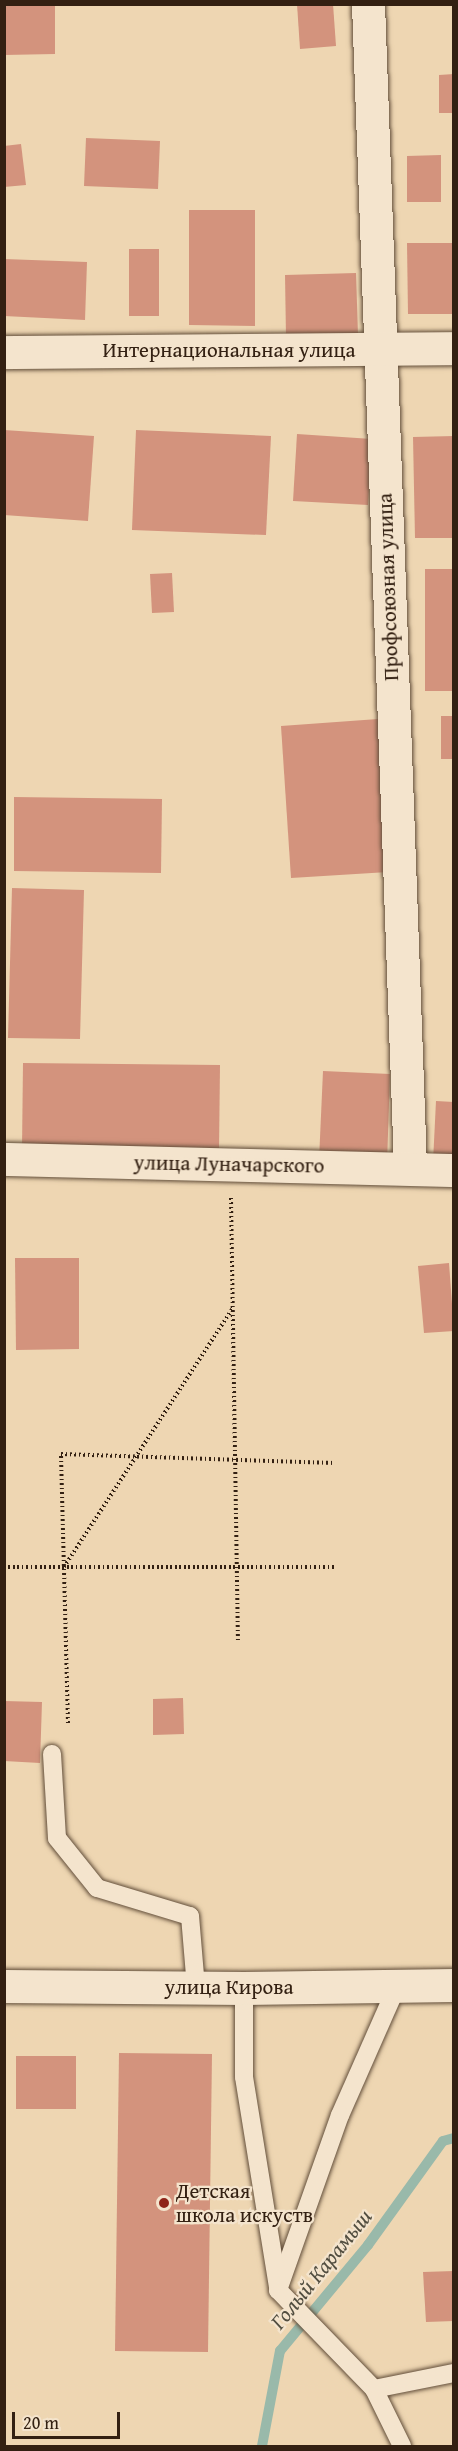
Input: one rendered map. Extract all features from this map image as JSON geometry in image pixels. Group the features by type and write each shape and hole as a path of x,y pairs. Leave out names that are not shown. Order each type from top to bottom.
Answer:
{"street":[{"name":"Профсоюзная улица","path":"368,4 378,349 410,1168"},
{"name":"Интернациональная улица","path":"4,352 453,348"},
{"name":"улица Луначарского","path":"4,1159 453,1170"},
{"name":"улица Кирова","path":"4,1986 244,1988 453,1985"}],"lane":[{"path":"52,1754 57,1838 97,1888 190,1916 196,1988"},
{"path":"278,2290 340,2115 397,1986"},
{"path":"244,1988 244,2077 278,2290 374,2389 402,2446"},
{"path":"374,2389 453,2373"}],"path":[{"path":"231,1164 238,1640"},
{"path":"64,1568 233,1309"},
{"path":"68,1723 61,1454 335,1463"},
{"path":"4,1567 337,1567"}],"building":[{"path":"4,4 55,4 55,54 4,55"},
{"path":"297,4 333,4 336,46 300,49"},
{"path":"454,74 454,113 439,113 439,75"},
{"path":"86,138 160,141 158,189 84,186"},
{"path":"21,144 26,185 4,187 4,146"},
{"path":"441,155 441,202 407,202 407,156"},
{"path":"189,210 255,210 255,326 189,325"},
{"path":"407,243 454,243 454,314 408,314"},
{"path":"129,249 159,249 159,316 129,316"},
{"path":"4,259 87,262 85,320 4,316"},
{"path":"356,273 358,335 286,337 285,275"},
{"path":"4,430 94,436 88,521 4,515"},
{"path":"136,430 271,436 266,535 132,530"},
{"path":"297,434 372,439 368,505 293,501"},
{"path":"454,436 454,538 415,538 413,437"},
{"path":"425,569 454,569 454,691 425,691"},
{"path":"172,573 174,612 152,613 150,574"},
{"path":"441,716 454,716 454,759 441,759"},
{"path":"378,719 388,872 291,878 281,726"},
{"path":"14,797 162,799 161,873 14,871"},
{"path":"12,888 84,890 80,1039 8,1038"},
{"path":"23,1063 220,1065 219,1151 22,1149"},
{"path":"323,1071 390,1074 387,1163 319,1160"},
{"path":"436,1101 454,1102 454,1162 433,1162"},
{"path":"15,1258 79,1258 79,1349 16,1350"},
{"path":"449,1263 454,1331 424,1333 418,1266"},
{"path":"183,1698 184,1734 153,1735 153,1699"},
{"path":"4,1701 42,1702 40,1763 4,1761"},
{"name":"Детская школа искуств","path":"119,2053 212,2054 208,2352 115,2351"},
{"path":"16,2056 76,2056 76,2109 16,2109"},
{"path":"454,2271 454,2321 426,2322 423,2272"}],"waterway":[{"name":"Голый Карамыш","path":"262,2446 280,2351 368,2245 443,2141 454,2138"}],"place":[{"name":"Детская школа искуств","path":"164,2203"}]}
